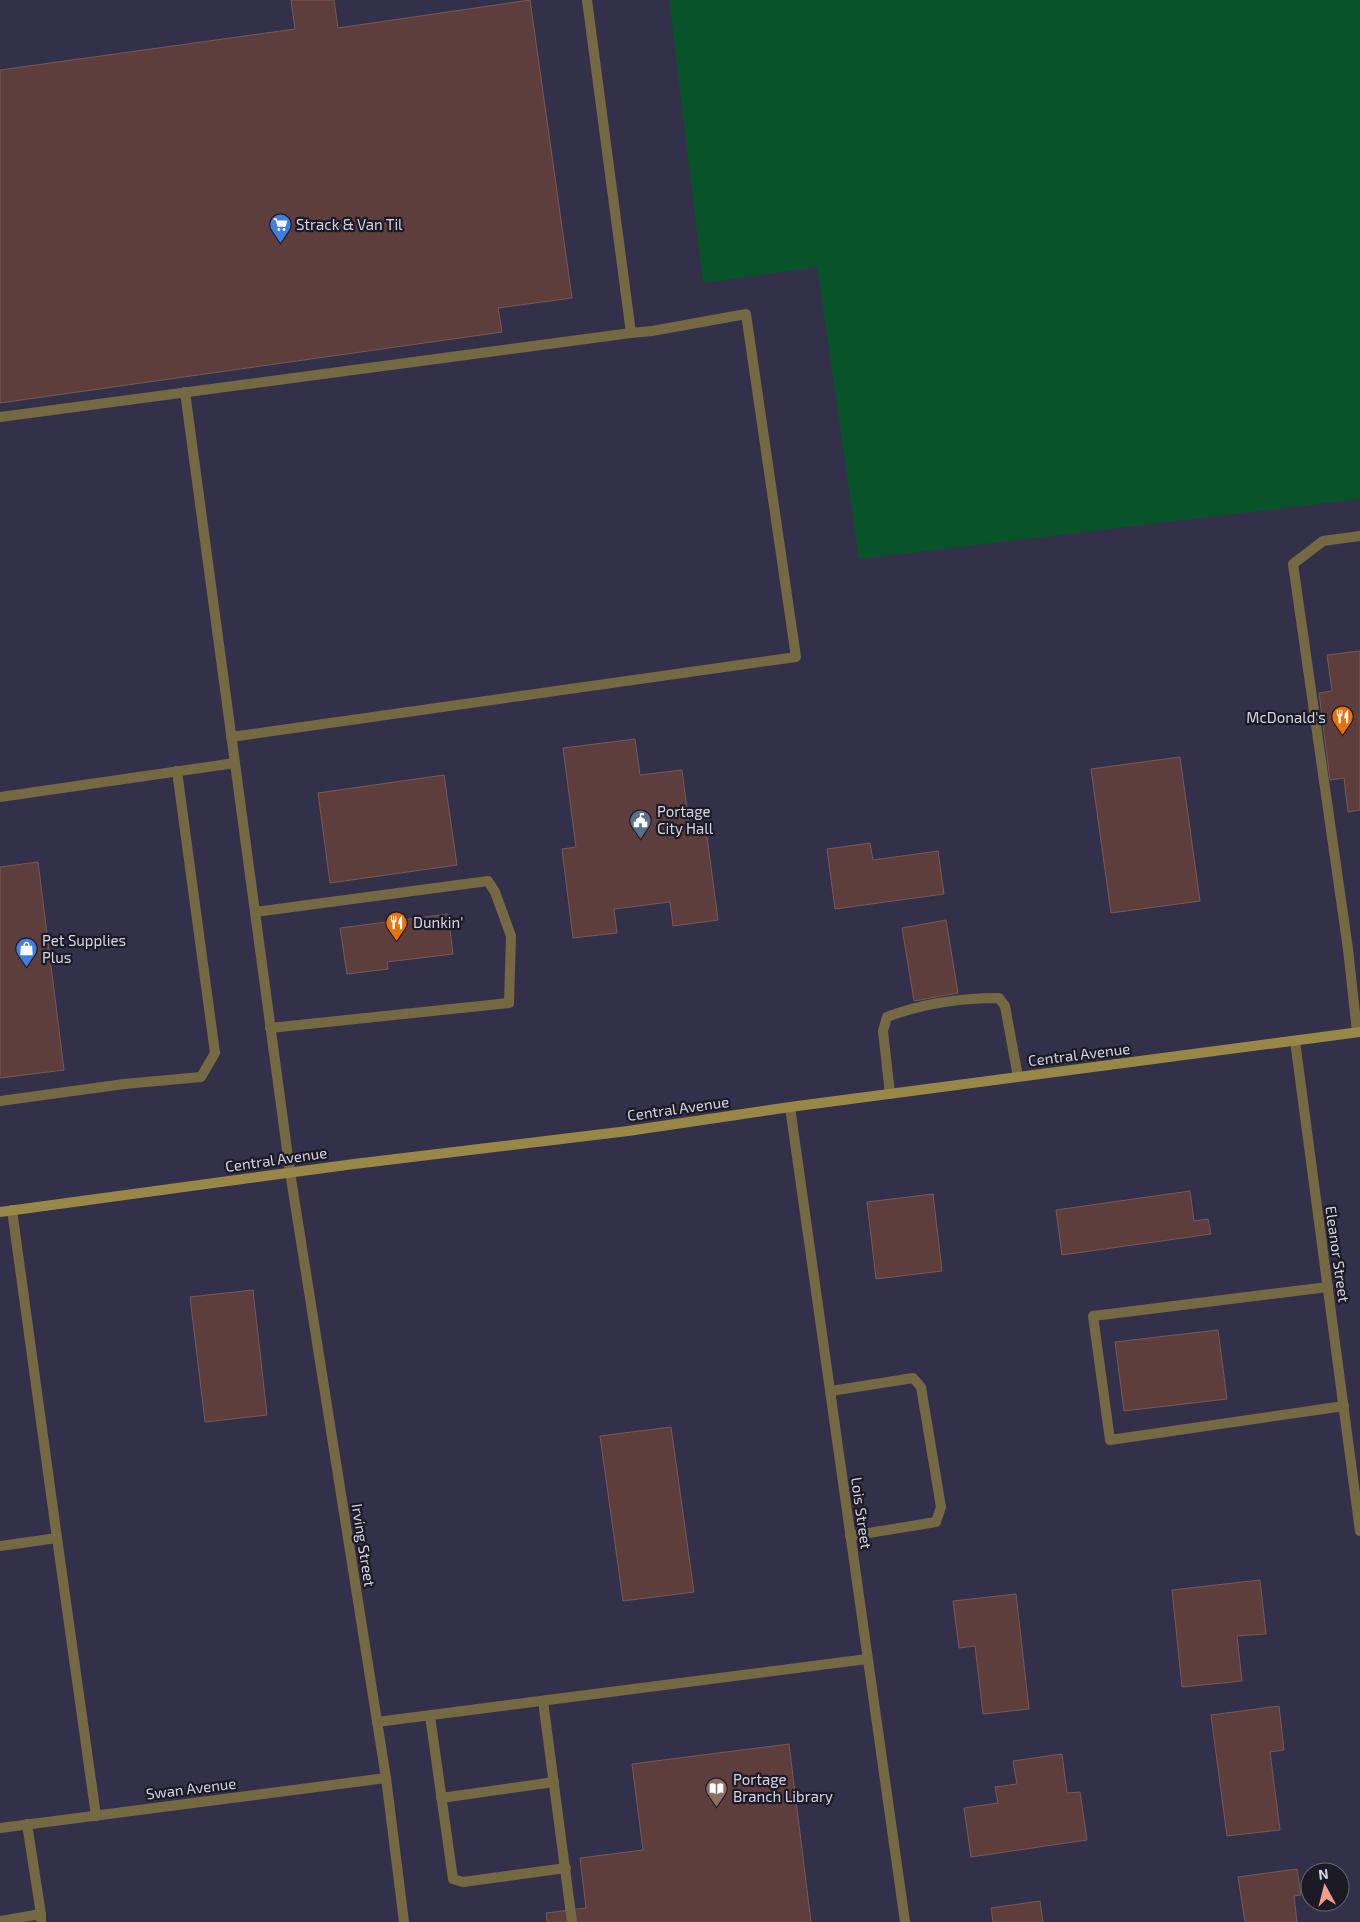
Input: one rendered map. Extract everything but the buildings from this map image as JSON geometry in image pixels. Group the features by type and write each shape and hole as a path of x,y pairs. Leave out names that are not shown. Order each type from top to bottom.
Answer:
{"main road":[{"name":"Central Avenue","path":"0,1212 290,1172 628,1131 790,1107 1358,1032"}],"street":[{"path":"587,0 631,333"},
{"path":"0,417 652,331 746,314 796,657 231,737"},
{"name":"Irving Street","path":"185,392 290,1172 386,1778 404,1922"},
{"path":"1358,1032 1348,949 1293,564 1323,541 1360,536"},
{"path":"0,797 235,763"},
{"path":"0,1101 124,1084 201,1077 215,1053 177,771"},
{"path":"255,912 488,881 495,892 511,936 509,1003 270,1028"},
{"path":"890,1094 883,1031 887,1018 910,1008 982,998 999,998 1005,1006 1018,1077"},
{"name":"Eleanor Street","path":"1295,1040 1360,1531"},
{"name":"Lois Street","path":"790,1107 905,1922"},
{"path":"12,1210 96,1816"},
{"path":"1328,1287 1093,1316 1103,1392 1110,1440 1344,1406"},
{"path":"831,1391 912,1378 922,1387 941,1508 936,1522 850,1536"},
{"path":"0,1546 57,1538"},
{"path":"377,1722 867,1659"},
{"path":"543,1701 572,1922"},
{"path":"430,1716 453,1879 463,1882 566,1868"},
{"name":"Swan Avenue","path":"0,1828 386,1778"},
{"path":"441,1798 554,1782"},
{"path":"0,1921 41,1918 27,1824"}],"green space":[{"path":"669,0 1360,0 1360,499 859,559 817,267 703,283"}],"place":[{"name":"Strack & Van Til","path":"280,243"},
{"name":"McDonald's","path":"1342,736"},
{"name":"Portage City Hall","path":"641,839"},
{"name":"Dunkin'","path":"397,941"},
{"name":"Pet Supplies Plus","path":"26,968"},
{"name":"Portage Branch Library","path":"717,1807"}]}
